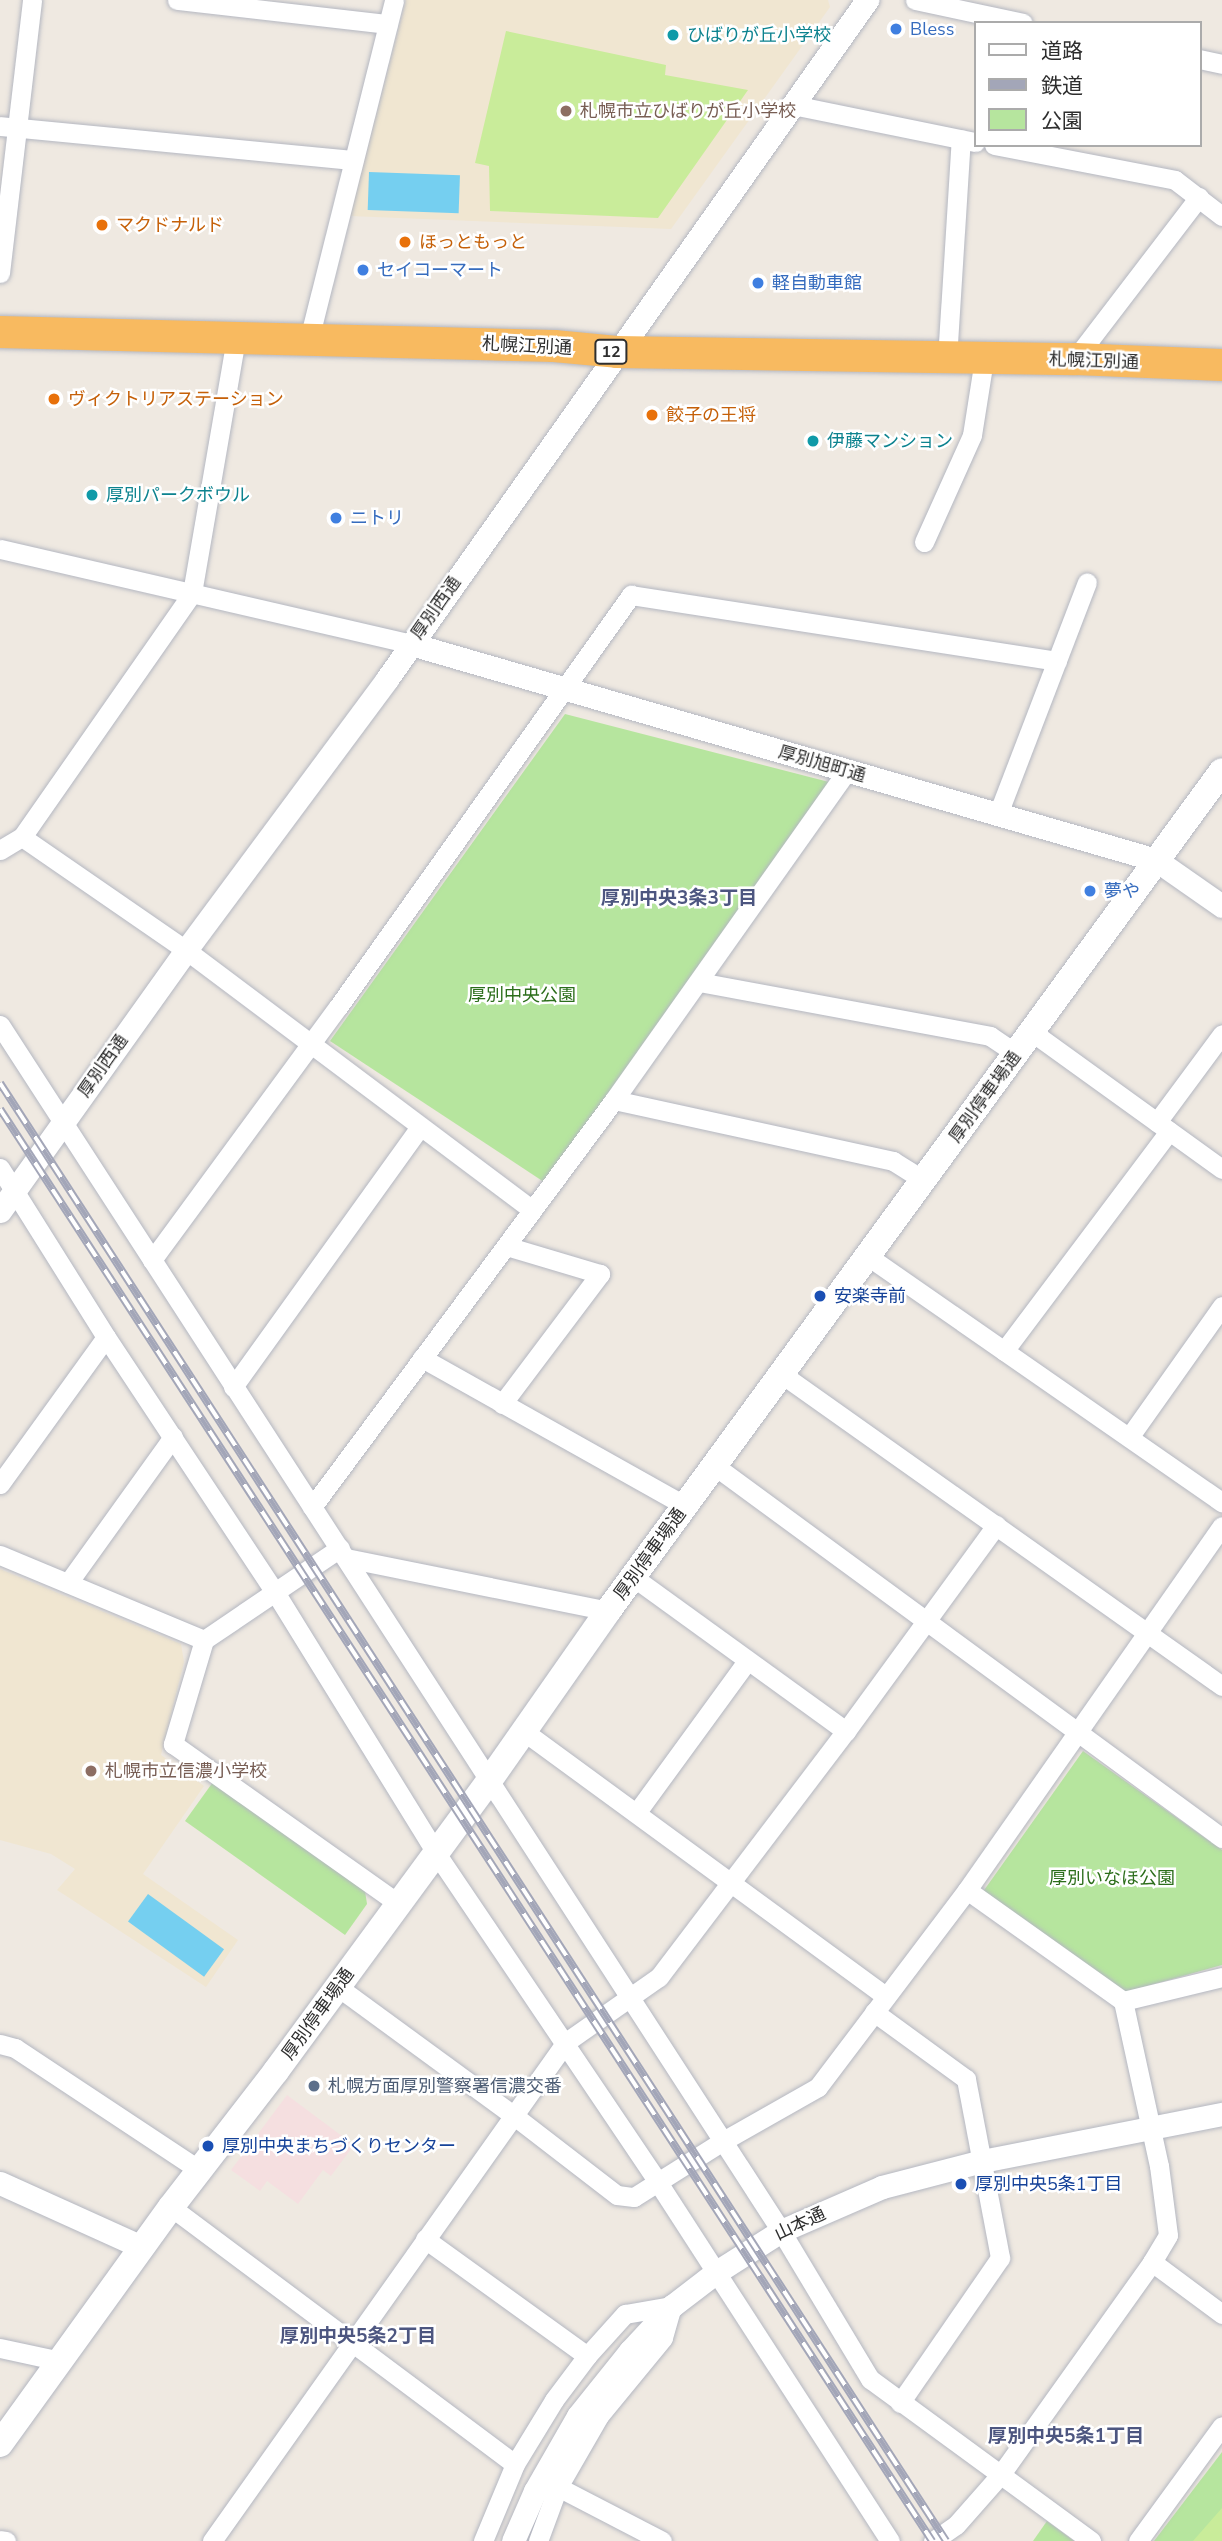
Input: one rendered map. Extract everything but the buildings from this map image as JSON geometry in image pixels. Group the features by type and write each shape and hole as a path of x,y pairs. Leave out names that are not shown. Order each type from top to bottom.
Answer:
{"highway":[{"name":"札幌江別通","path":"0,332 554,345 617,352 1075,359 1222,365"}],"main road":[{"name":"厚別停車場通","path":"0,2444 171,2207 338,1987 489,1781 522,1730 608,1611 1222,771"}],"street":[{"path":"0,273 8,127 32,0"},
{"path":"177,0 388,24"},
{"path":"309,339 394,0"},
{"name":"厚別西通","path":"0,1211 186,950 411,644 867,0"},
{"path":"915,0 1014,21"},
{"path":"1201,60 1222,64"},
{"path":"793,105 968,140 947,359"},
{"path":"8,127 353,160"},
{"path":"1004,147 1175,180 1222,216"},
{"path":"1075,359 1199,197"},
{"path":"0,850 22,837 192,593 236,338"},
{"path":"924,542 972,435 984,359"},
{"path":"0,549 411,644"},
{"path":"999,814 1087,582"},
{"path":"152,1260 310,1045 631,595 1057,661"},
{"name":"厚別旭町通","path":"411,644 1156,860 1222,906"},
{"path":"312,1507 614,1100 847,771"},
{"path":"22,837 186,950 419,1128 532,1210"},
{"path":"699,982 990,1036 1017,1054"},
{"path":"0,1025 781,2231 870,2379 1091,2541"},
{"path":"1032,1032 1222,1169"},
{"path":"1004,1351 1163,1127 1222,1034"},
{"path":"614,1100 893,1161 923,1180"},
{"path":"233,1387 419,1128"},
{"path":"0,1168 106,1337 275,1592 436,1853 566,2042 890,2541"},
{"path":"502,1404 600,1274 506,1246"},
{"path":"869,1257 1222,1502"},
{"path":"1130,1436 1222,1306"},
{"path":"0,1484 106,1337"},
{"path":"422,1358 686,1506"},
{"path":"783,1375 1222,1686"},
{"path":"68,1583 173,1437"},
{"path":"715,1466 1222,1838"},
{"path":"212,2541 566,2042 659,1977 846,1731 996,1525"},
{"path":"338,1987 617,2195 634,2197 659,2184 723,2141 818,2087 967,1890 1079,1734 1222,1526"},
{"path":"399,1904 173,1744 204,1640 275,1592 343,1553 608,1611"},
{"path":"0,1555 204,1640"},
{"path":"633,1577 846,1731"},
{"path":"637,1812 747,1661"},
{"path":"522,1730 886,1996"},
{"path":"933,2541 956,2525 1001,2474 1153,2262 1168,2235 1159,2166 1123,2001 967,1890"},
{"path":"1123,2001 1222,1977"},
{"path":"874,2012 966,2079 1000,2258 901,2403"},
{"path":"0,2044 15,2048 199,2171"},
{"name":"山本通","path":"513,2541 535,2491 578,2416 630,2351 672,2306 715,2273 781,2231 882,2187 982,2161 1222,2114"},
{"path":"0,2183 142,2247"},
{"path":"171,2207 515,2464"},
{"path":"425,2239 587,2356"},
{"path":"1153,2262 1222,2314"},
{"path":"483,2541 515,2464 554,2400 587,2356 625,2314 672,2306 663,2339 599,2416 558,2487 538,2541"},
{"path":"0,2348 60,2361"},
{"path":"1138,2541 1222,2426"},
{"path":"558,2487 662,2541"},
{"path":"0,2540 6,2541"}],"shaded area":[{"name":"札幌市立ひばりが丘小学校","path":"406,0 828,0 830,7 671,229 350,216"},
{"name":"札幌市立信濃小学校","path":"0,1569 181,1644 184,1662 161,1755 204,1786 143,1874 238,1940 206,1987 57,1890 75,1869 51,1854 0,1840"},
{"path":"287,2095 354,2145 331,2176 323,2170 298,2204 267,2181 260,2191 231,2170"}],"green space":[{"path":"506,31 666,65 665,75 748,90 658,218 490,211 489,166 475,163"},
{"name":"厚別中央公園","path":"565,714 829,782 547,1184 330,1041"},
{"name":"厚別いなほ公園","path":"1083,1751 1222,1850 1222,1965 1126,1992 982,1893"},
{"path":"213,1782 365,1891 367,1904 345,1935 185,1821"},
{"path":"1222,2452 1222,2541 1154,2541"},
{"path":"1222,2508 1222,2541 1193,2541"},
{"path":"1047,2521 1074,2541 1033,2541"}],"water":[{"path":"369,172 460,175 459,213 368,210"},
{"path":"148,1894 224,1949 204,1977 128,1922"}],"railway":[{"path":"0,1083 946,2541"},
{"path":"0,1109 932,2541"}],"place":[{"name":"Bless","path":"896,29"},
{"name":"ひばりが丘小学校","path":"673,35"},
{"name":"札幌市立ひばりが丘小学校","path":"566,111"},
{"name":"マクドナルド","path":"102,225"},
{"name":"ほっともっと","path":"405,242"},
{"name":"セイコーマート","path":"363,270"},
{"name":"軽自動車館","path":"758,283"},
{"name":"ヴィクトリアステーション","path":"54,399"},
{"name":"餃子の王将","path":"652,415"},
{"name":"伊藤マンション","path":"813,441"},
{"name":"厚別パークボウル","path":"92,495"},
{"name":"ニトリ","path":"336,518"},
{"name":"夢や","path":"1090,891"},
{"name":"安楽寺前","path":"820,1296"},
{"name":"札幌市立信濃小学校","path":"91,1771"},
{"name":"札幌方面厚別警察署信濃交番","path":"314,2086"},
{"name":"厚別中央まちづくりセンター","path":"208,2146"},
{"name":"厚別中央5条1丁目","path":"961,2184"}],"district":[{"name":"厚別中央3条3丁目","path":"679,899"},
{"name":"厚別中央5条2丁目","path":"358,2337"},
{"name":"厚別中央5条1丁目","path":"1066,2437"}]}
